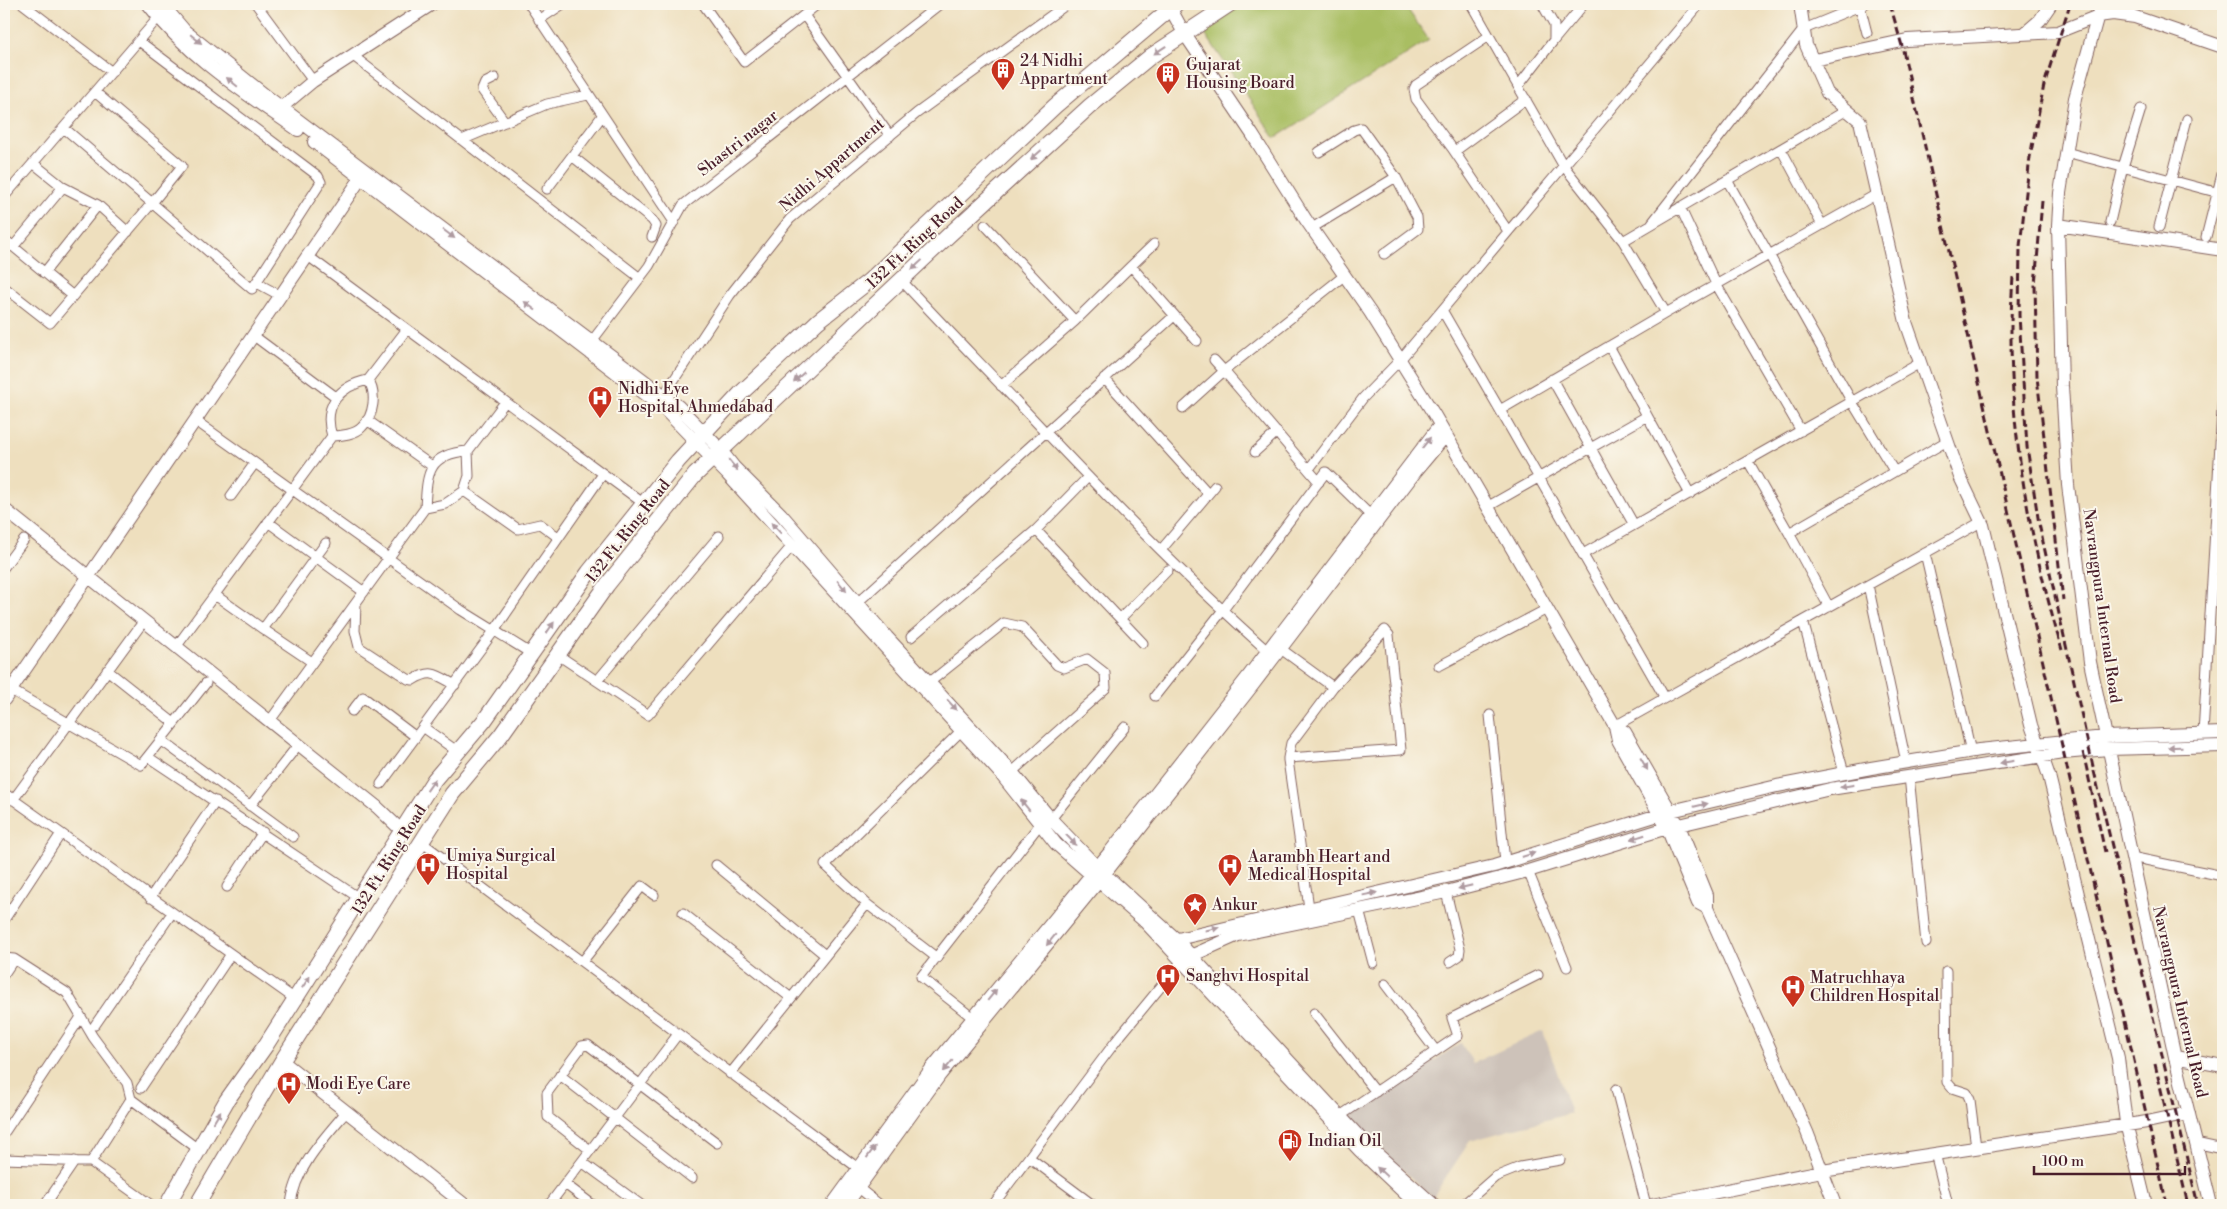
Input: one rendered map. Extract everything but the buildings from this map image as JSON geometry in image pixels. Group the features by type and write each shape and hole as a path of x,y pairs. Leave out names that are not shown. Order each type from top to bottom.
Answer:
{"main road":[{"name":"132 Ft. Ring Road","path":"197,1205 282,1061 420,841 452,794 501,734 628,556 695,475 716,453 842,338 901,280 1090,106 1151,56 1230,4"},
{"name":"132 Ft. Ring Road","path":"167,1205 227,1100 295,999 434,780 484,721 589,572 699,436 741,393 818,321 869,280 1055,106 1172,5"}],"street":[{"path":"23,4 112,72"},
{"path":"148,4 158,18 178,39 278,110 699,436 716,453 792,546 999,772 1144,921 1170,940 1360,1150 1418,1205"},
{"path":"162,4 186,31 278,110"},
{"path":"257,4 313,81"},
{"path":"278,110 313,81 432,4"},
{"path":"529,4 674,222"},
{"path":"539,20 563,4"},
{"path":"703,4 744,62 818,4"},
{"name":"Shastri nagar","path":"592,341 640,278 683,206 940,4"},
{"name":"Nidhi Appartment","path":"664,395 730,295 790,219 917,113 1067,4"},
{"path":"1470,4 1519,85 1563,165 1623,241 1666,313"},
{"path":"1542,4 1554,25 1554,40"},
{"path":"1519,85 1584,4"},
{"path":"1309,469 1364,398 1400,360 1700,4"},
{"path":"1800,4 1806,45 1827,93 1860,121 1906,322 1960,477 1982,522 2031,725 2040,750 2118,1058 2126,1123 2146,1205"},
{"path":"2025,33 2040,20 2051,4"},
{"path":"1172,5 1184,34 1345,275 1443,430 1615,726 1618,740 1673,827 1706,895 1707,908 1822,1171 1835,1205"},
{"path":"1652,223 1804,30 1862,5 1867,33"},
{"path":"1814,60 1907,40 2058,32 2099,10 2135,17 2223,47"},
{"name":"Navrangpura Internal Road","path":"2099,10 2075,98 2060,193 2058,225 2062,386 2068,485 2090,662 2175,1057 2211,1205"},
{"path":"804,14 849,75 890,136"},
{"path":"4,197 158,18"},
{"path":"1489,36 1416,85 1414,89 1416,99 1508,231"},
{"path":"64,128 252,289 321,182 318,176 139,41"},
{"path":"352,55 640,278"},
{"path":"495,78 485,83 482,90 505,122"},
{"path":"4,287 50,323 182,166 95,92"},
{"path":"462,140 547,104 588,95"},
{"path":"1454,151 1526,99"},
{"path":"2110,222 2123,167 2141,109"},
{"path":"1623,241 1847,110"},
{"path":"547,189 602,116"},
{"path":"2159,226 2187,119"},
{"path":"1319,152 1354,130 1361,128 1396,177 1418,217 1418,229 1384,254"},
{"path":"1781,149 1822,225"},
{"path":"2066,152 2220,193"},
{"path":"572,156 652,220 656,226 652,237"},
{"path":"33,163 63,187 98,205 128,232"},
{"path":"2206,237 2220,193 2223,170"},
{"path":"206,683 148,758 141,764 68,724 6,697 363,175"},
{"path":"363,175 664,395 678,406 699,436"},
{"path":"1312,228 1396,177"},
{"path":"1727,180 1852,402 1894,471"},
{"path":"13,247 63,187"},
{"path":"1500,410 1716,284 1877,194"},
{"path":"44,273 98,205"},
{"path":"1680,207 1716,284 1800,431"},
{"path":"985,225 1076,321"},
{"path":"2058,225 2223,250"},
{"path":"4,239 73,296"},
{"path":"1001,386 1076,321 1154,244"},
{"path":"308,256 643,503"},
{"path":"1132,266 1197,340"},
{"path":"1183,408 1224,371 1345,275"},
{"path":"901,280 1087,478 1223,610 1274,652 1333,688"},
{"path":"257,282 281,296"},
{"path":"1442,310 1665,698"},
{"path":"856,603 1174,316"},
{"path":"332,436 329,426 331,409 336,397 352,384 368,380 407,329"},
{"path":"254,336 336,397"},
{"path":"1609,346 1690,494"},
{"path":"1214,360 1319,482"},
{"path":"1583,554 1920,363"},
{"path":"1104,378 1212,490 1161,550"},
{"path":"1552,379 1634,525"},
{"path":"332,436 342,436 362,428 373,410 372,386 368,380"},
{"path":"2203,734 2223,392"},
{"path":"425,508 445,504 464,491 469,476 468,451 505,402"},
{"path":"1487,507 1647,416"},
{"path":"367,420 432,466"},
{"path":"196,421 461,610 532,654"},
{"path":"1274,652 1370,515 1443,430"},
{"path":"832,1205 854,1184 1274,652 1416,471 1443,430"},
{"path":"1255,452 1277,432"},
{"path":"176,647 332,436"},
{"path":"1788,533 1947,441"},
{"path":"269,722 425,508 427,473 432,466 456,452 468,451"},
{"path":"716,453 734,467 781,514 856,603 1012,772 1046,821"},
{"path":"1748,461 1829,607"},
{"path":"231,496 255,463"},
{"path":"1155,696 1223,610 1326,472 1370,515"},
{"path":"381,784 494,631 603,474"},
{"path":"911,637 1036,530 1087,478"},
{"path":"464,491 518,529 540,524 558,537"},
{"path":"4,509 143,622 377,807 401,830"},
{"path":"268,522 364,592"},
{"path":"1615,726 1982,522"},
{"path":"1036,530 1143,643"},
{"path":"597,681 719,536"},
{"path":"4,567 24,540"},
{"path":"263,629 326,543"},
{"path":"558,655 648,715 792,546"},
{"path":"1925,553 1971,752"},
{"path":"1121,618 1168,570"},
{"path":"2212,582 2223,583"},
{"path":"1868,585 1906,762"},
{"path":"215,595 312,662"},
{"path":"356,602 355,631 359,647 412,680 424,673 430,673 440,675 454,685"},
{"path":"1439,666 1547,609"},
{"path":"1803,621 1844,773"},
{"path":"12,800 143,622"},
{"path":"930,682 1004,623 1022,627 1057,665 1064,668 1087,659 1105,673 1106,688 1012,772"},
{"path":"1288,758 1401,750 1389,635 1386,630 1381,632 1333,688 1291,743 1288,758 1309,908"},
{"path":"107,670 174,723"},
{"path":"352,711 363,697 416,736"},
{"path":"1490,715 1505,862"},
{"path":"423,727 458,752"},
{"path":"973,1018 921,976 1046,821 1125,727"},
{"path":"937,958 867,904 825,865 961,731"},
{"path":"1170,940 1505,862 1665,813 1844,773 1971,752 2040,750 2223,733"},
{"path":"161,740 293,838"},
{"path":"2107,743 2223,746"},
{"path":"250,806 298,745"},
{"path":"993,1205 1116,1041 1186,958 1238,935 1446,892 1528,871 1673,827 1830,789 1909,776 2040,750"},
{"path":"148,758 263,832 359,898"},
{"path":"1909,776 1926,943"},
{"path":"4,793 60,835 295,999"},
{"path":"150,898 216,801"},
{"path":"227,887 263,832"},
{"path":"4,920 60,835"},
{"path":"420,841 863,1172"},
{"path":"2131,857 2223,876"},
{"path":"716,865 826,955"},
{"path":"1528,871 1567,968"},
{"path":"863,1172 931,1069 1098,874"},
{"path":"582,962 642,886 654,895"},
{"path":"1446,892 1460,949 1460,956 1450,962"},
{"path":"730,1074 867,904"},
{"path":"1359,910 1373,963"},
{"path":"95,1025 172,912"},
{"path":"683,913 791,998"},
{"path":"141,1088 231,954"},
{"path":"4,958 14,959 67,994 127,1083 131,1099 198,1149"},
{"path":"1186,958 1366,1144 1434,1205"},
{"path":"4,974 14,959"},
{"path":"1946,971 1947,1082 1952,1088 1967,1093 1970,1100 1976,1147"},
{"path":"1340,1116 1458,1036 1452,1018 1538,975"},
{"path":"1385,984 1436,1051"},
{"path":"1314,1013 1376,1092"},
{"path":"4,1133 81,1017"},
{"path":"549,1205 678,1034"},
{"path":"590,1150 548,1118 547,1093 582,1046 588,1045 717,1143"},
{"path":"2175,1057 2223,1066"},
{"path":"282,1061 465,1205"},
{"path":"560,1075 692,1178"},
{"path":"1616,1089 1646,1205"},
{"path":"91,1162 131,1099"},
{"path":"291,1205 292,1196 300,1175 327,1135 347,1111"},
{"path":"1652,1205 1822,1171 2188,1113"},
{"path":"2195,1143 2223,1149"},
{"path":"1935,1153 1948,1205"},
{"path":"1030,1158 1093,1205"},
{"path":"5,1160 91,1162 151,1205"},
{"path":"1463,1205 1495,1177 1520,1167 1560,1160"},
{"path":"44,1205 75,1161"},
{"path":"582,1162 641,1205"},
{"path":"565,1184 593,1205"},
{"path":"846,1205 854,1184"},
{"path":"854,1184 880,1205"}],"shaded area":[{"path":"1543,1031 1571,1113 1470,1141 1432,1198 1348,1117 1461,1043 1473,1063"}],"green space":[{"path":"1240,4 1404,4 1429,40 1275,138 1202,29"}],"railway":[{"path":"1890,4 1902,46 2167,1205"},
{"path":"2070,4 2044,85 2030,157 2020,246 2019,315 2027,447 2039,524 2094,771 2198,1205"},
{"path":"2042,201 2035,285 2037,377 2063,600"},
{"path":"2013,277 2011,324 2012,372 2015,419 2021,465 2028,512 2038,558 2062,650"},
{"path":"2083,752 2105,852"},
{"path":"2155,1064 2188,1205"}],"place":[{"name":"24 Nidhi Appartment","path":"1003,91"},
{"name":"Gujarat Housing Board","path":"1168,95"},
{"name":"Nidhi Eye Hospital, Ahmedabad","path":"600,419"},
{"name":"Umiya Surgical Hospital","path":"428,886"},
{"name":"Aarambh Heart and Medical Hospital","path":"1230,887"},
{"name":"Ankur","path":"1195,926"},
{"name":"Sanghvi Hospital","path":"1168,997"},
{"name":"Matruchhaya Children Hospital","path":"1793,1008"},
{"name":"Modi Eye Care","path":"289,1105"},
{"name":"Indian Oil","path":"1290,1162"}]}
